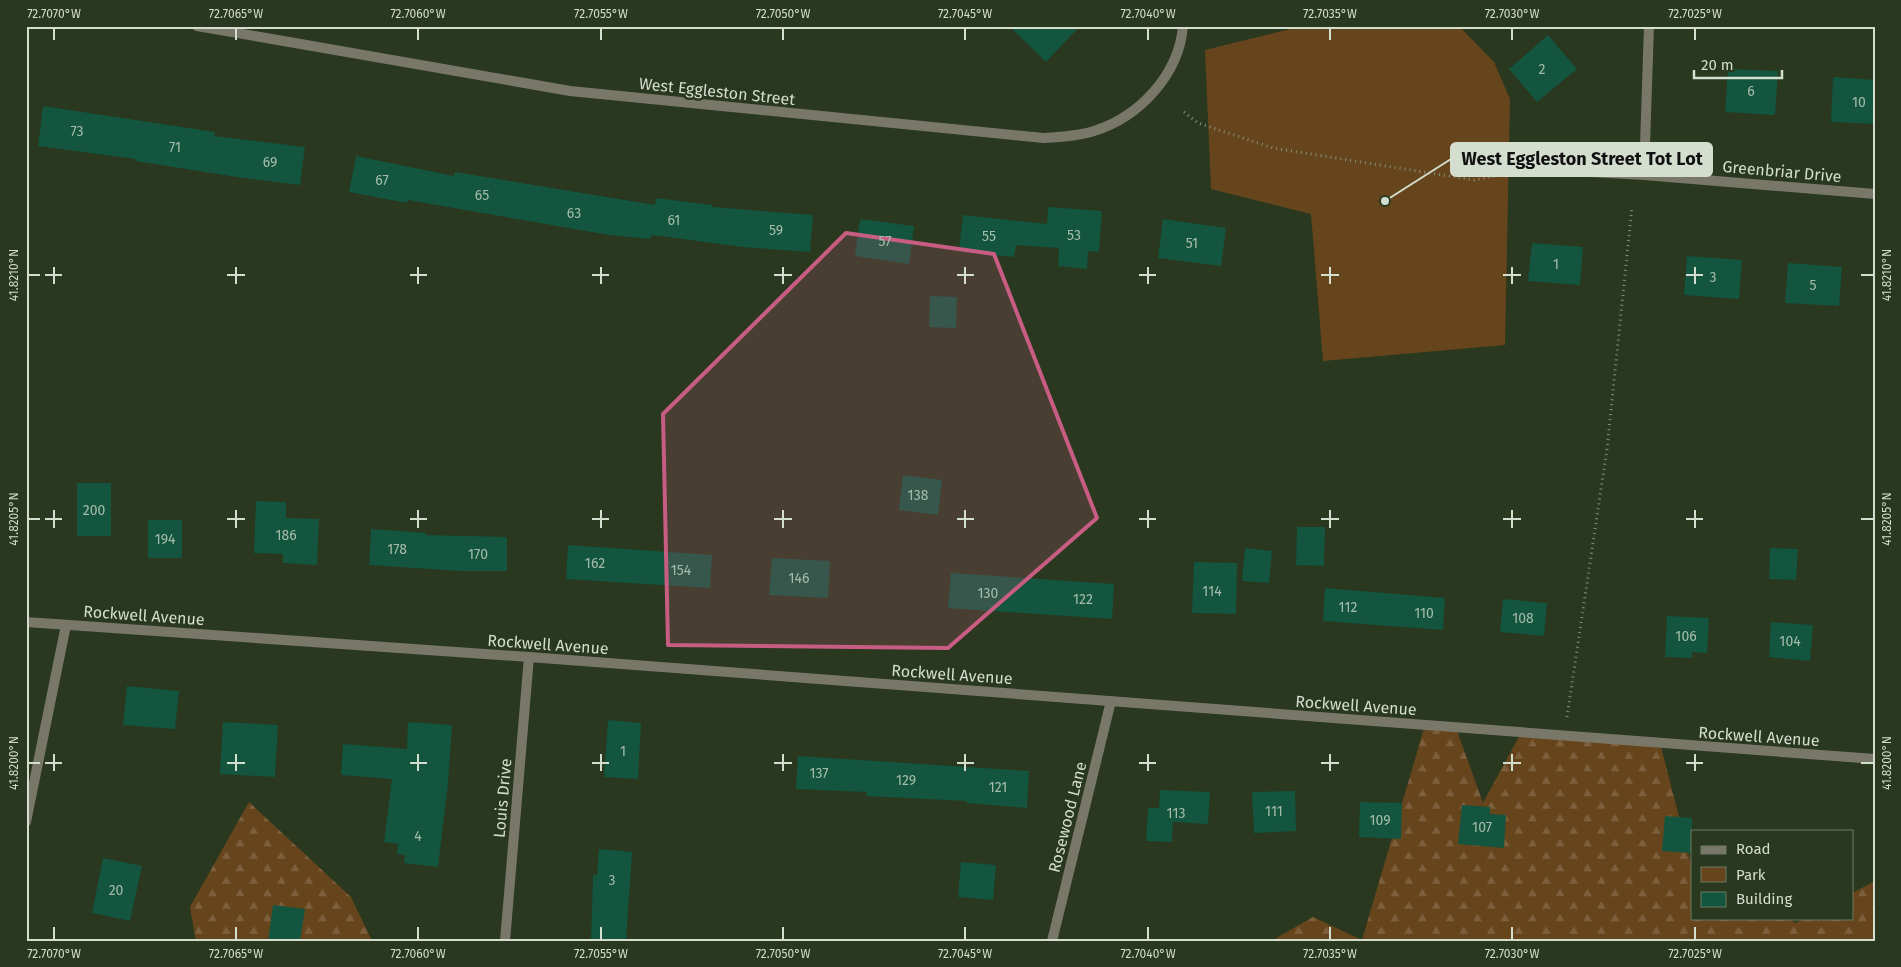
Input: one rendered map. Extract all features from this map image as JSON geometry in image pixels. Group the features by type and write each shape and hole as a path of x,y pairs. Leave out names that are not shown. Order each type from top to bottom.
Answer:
{"street":[{"name":"West Eggleston Street","path":"197,26 570,91 1044,138 1068,137 1093,132 1116,122 1149,98 1170,68 1183,26"},
{"path":"1644,175 1649,26"},
{"name":"Greenbriar Drive","path":"1537,169 1644,175 1875,194"},
{"name":"Rockwell Avenue","path":"26,622 1111,701 1875,760"},
{"path":"26,822 66,625"},
{"name":"Louis Drive","path":"505,941 529,658"},
{"name":"Rosewood Lane","path":"1052,941 1111,701"}],"path":[{"path":"1184,112 1198,123 1273,148 1474,180 1537,169"},
{"path":"1564,736 1607,449 1632,207"}],"highlighted area":[{"path":"846,233 994,254 1097,518 948,648 668,645 663,414"}],"green space":[{"path":"1302,26 1459,26 1494,62 1510,99 1505,345 1323,361 1311,214 1211,189 1205,50"},
{"path":"1425,725 1456,728 1483,803 1521,733 1660,743 1691,863 1691,920 1791,920 1796,923 1801,920 1854,920 1854,892 1875,881 1875,941 1271,941 1313,917 1362,940"},
{"path":"249,802 351,897 372,941 196,941 190,907"}],"building":[{"path":"1009,26 1080,26 1046,62"},
{"path":"1548,35 1577,69 1537,102 1509,69"},
{"path":"1728,69 1778,71 1775,115 1725,112"},
{"path":"1833,77 1875,80 1875,124 1831,122"},
{"path":"43,106 215,132 214,136 305,147 300,185 38,146"},
{"path":"356,156 454,176 455,172 655,205 656,198 712,205 712,207 813,215 810,252 742,247 653,235 649,239 609,235 408,200 407,203 349,192"},
{"path":"1048,207 1102,211 1099,252 1088,251 1087,269 1058,266 1059,248 1016,245 1014,257 959,251 963,215 1047,224"},
{"path":"860,219 914,226 909,264 855,256"},
{"path":"1163,219 1226,228 1221,266 1158,258"},
{"path":"1532,243 1583,247 1580,285 1528,281"},
{"path":"1687,256 1742,260 1739,299 1684,295"},
{"path":"1788,263 1842,267 1839,306 1785,303"},
{"path":"930,296 957,297 956,328 929,327"},
{"path":"903,475 942,480 938,515 899,510"},
{"path":"77,483 111,483 111,536 77,536"},
{"path":"256,501 286,502 286,518 319,519 317,565 283,563 283,554 254,553"},
{"path":"148,520 182,520 182,558 148,558"},
{"path":"1297,527 1325,527 1324,566 1296,565"},
{"path":"371,529 426,533 426,535 507,537 507,571 461,571 369,565"},
{"path":"568,545 712,555 710,588 566,579"},
{"path":"1245,548 1272,551 1269,583 1242,581"},
{"path":"1770,548 1798,549 1796,580 1769,579"},
{"path":"772,558 830,561 828,598 769,595"},
{"path":"1194,562 1237,563 1236,614 1192,613"},
{"path":"951,573 1114,584 1112,619 948,608"},
{"path":"1325,588 1445,598 1443,630 1323,621"},
{"path":"1503,599 1547,603 1544,636 1500,632"},
{"path":"1667,616 1709,618 1707,653 1692,652 1692,658 1665,657"},
{"path":"1771,622 1813,625 1810,661 1769,657"},
{"path":"127,686 179,691 175,729 123,725"},
{"path":"608,720 641,723 638,779 604,777"},
{"path":"223,722 278,725 275,777 220,774"},
{"path":"408,722 452,725 448,784 438,867 404,863 405,855 397,854 398,844 384,842 392,779 341,775 343,744 407,749"},
{"path":"798,756 1029,771 1027,808 967,803 967,801 866,796 867,792 796,789"},
{"path":"1160,790 1210,792 1208,824 1173,822 1172,842 1146,841 1148,808 1159,808"},
{"path":"1295,791 1296,831 1254,833 1252,792"},
{"path":"1360,802 1402,803 1401,839 1359,837"},
{"path":"1462,805 1490,807 1490,814 1506,815 1504,848 1458,844"},
{"path":"1665,816 1692,818 1691,853 1662,851"},
{"path":"599,849 632,852 626,941 591,941 593,875 597,875"},
{"path":"103,858 142,866 130,921 92,913"},
{"path":"961,862 996,865 993,900 958,897"},
{"path":"273,905 305,909 300,941 268,941"}],"place":[{"name":"West Eggleston Street Tot Lot","path":"1385,201"}]}
